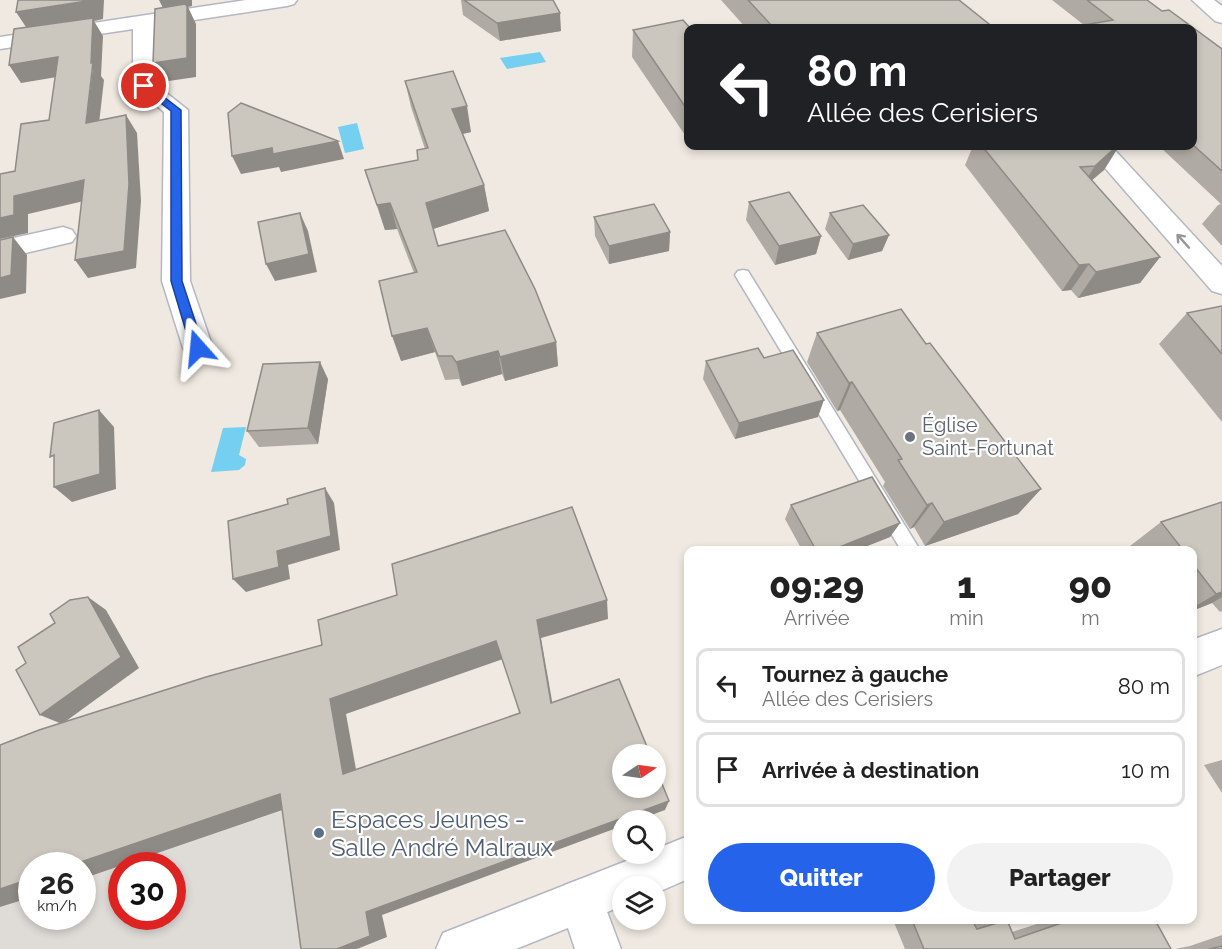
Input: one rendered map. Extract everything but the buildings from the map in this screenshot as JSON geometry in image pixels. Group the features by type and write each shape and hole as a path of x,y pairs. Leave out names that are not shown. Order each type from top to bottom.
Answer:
{"street":[{"path":"0,43 287,0"},
{"path":"1202,0 1222,17"},
{"path":"144,21 144,86 176,110 176,281 198,348"},
{"path":"1102,150 1222,284"},
{"path":"0,250 63,236"},
{"path":"1197,657 1222,647"},
{"path":"459,949 684,860"},
{"path":"581,901 598,949"}],"lane":[{"path":"743,275 909,546"}],"shaded area":[{"path":"298,805 322,949 0,949 0,907 18,901 18,930 96,930 96,875 108,870 108,930 186,930 186,852 161,852"}],"water":[{"path":"540,52 546,62 507,69 500,58"},
{"path":"357,123 364,149 345,153 338,127"},
{"path":"246,427 239,455 246,459 245,465 239,470 211,472 223,428"}],"place":[{"name":"Église Saint-Fortunat","path":"910,437"},
{"name":"Espaces Jeunes - Salle André Malraux","path":"319,833"}],"route":[{"path":"144,86 176,110 176,281 198,348"}]}
